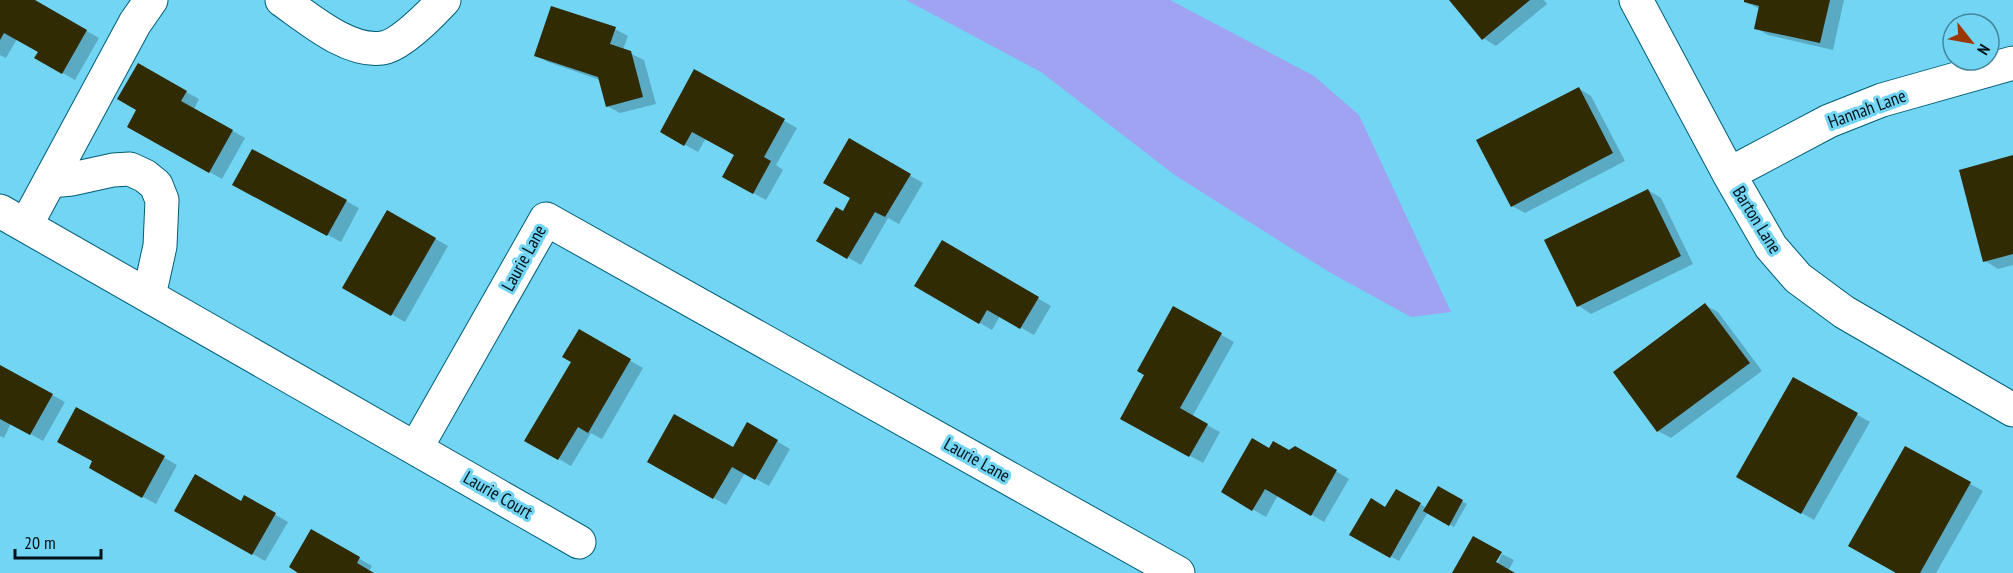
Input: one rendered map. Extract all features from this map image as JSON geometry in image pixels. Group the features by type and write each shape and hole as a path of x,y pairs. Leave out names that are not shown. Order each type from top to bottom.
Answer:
{"street":[{"path":"151,0 135,23 50,181 13,218 416,448"},
{"path":"282,0 333,36 362,48 382,48 394,44 444,0"},
{"name":"Barton Lane","path":"1636,0 1729,174 1771,247 1798,278 1844,312 2013,410"},
{"name":"Hannah Lane","path":"1729,174 1829,121 1882,100 2013,63"},
{"path":"50,181 130,169 145,176 156,185 162,200 160,246 149,296"},
{"name":"Laurie Lane","path":"416,448 546,219 1178,573"},
{"name":"Laurie Court","path":"416,448 579,542"}],"water":[{"path":"906,0 1170,0 1314,76 1359,115 1451,312 1411,317 1329,272 1176,176 1041,72"}],"building":[{"path":"0,0 35,0 87,30 62,74 34,58 38,52 4,33 0,40"},
{"path":"1449,0 1530,0 1482,40"},
{"path":"1744,0 1830,0 1820,43 1754,29 1759,6 1744,2"},
{"path":"551,6 616,27 610,44 631,51 643,97 606,107 598,77 534,56"},
{"path":"138,63 187,91 181,101 233,130 209,173 127,127 136,110 117,99"},
{"path":"694,69 785,119 764,157 771,161 753,194 722,177 734,155 692,132 684,146 660,132"},
{"path":"1579,87 1613,153 1511,207 1476,140"},
{"path":"849,138 911,174 885,217 875,212 847,259 816,241 836,207 843,211 850,198 823,183"},
{"path":"252,149 347,200 327,236 232,185"},
{"path":"2013,155 2013,254 1983,262 1959,170"},
{"path":"1648,189 1681,256 1577,307 1544,240"},
{"path":"387,210 436,238 391,316 342,288"},
{"path":"942,240 1039,297 1020,329 987,310 979,324 914,286"},
{"path":"1705,303 1750,363 1657,432 1613,372"},
{"path":"1173,306 1222,333 1180,408 1208,424 1189,457 1120,419 1144,375 1137,371"},
{"path":"579,329 631,359 588,433 578,427 558,460 524,441 571,362 562,357"},
{"path":"0,365 53,394 30,435 0,419"},
{"path":"1793,377 1858,413 1801,514 1736,477"},
{"path":"76,407 165,456 142,498 89,468 92,461 57,442"},
{"path":"674,414 733,447 747,422 778,440 755,480 732,467 713,499 647,462"},
{"path":"1252,438 1269,448 1273,441 1289,450 1295,446 1337,470 1311,516 1265,489 1252,511 1221,492"},
{"path":"1905,446 1971,482 1920,573 1896,573 1848,546"},
{"path":"195,474 241,501 244,495 276,513 252,555 174,511"},
{"path":"1438,486 1463,500 1449,526 1423,511"},
{"path":"1396,489 1421,503 1390,558 1349,535 1371,498 1385,507"},
{"path":"311,529 360,557 357,563 374,573 298,573 289,567"},
{"path":"1473,536 1502,552 1496,562 1515,573 1452,573"}]}
